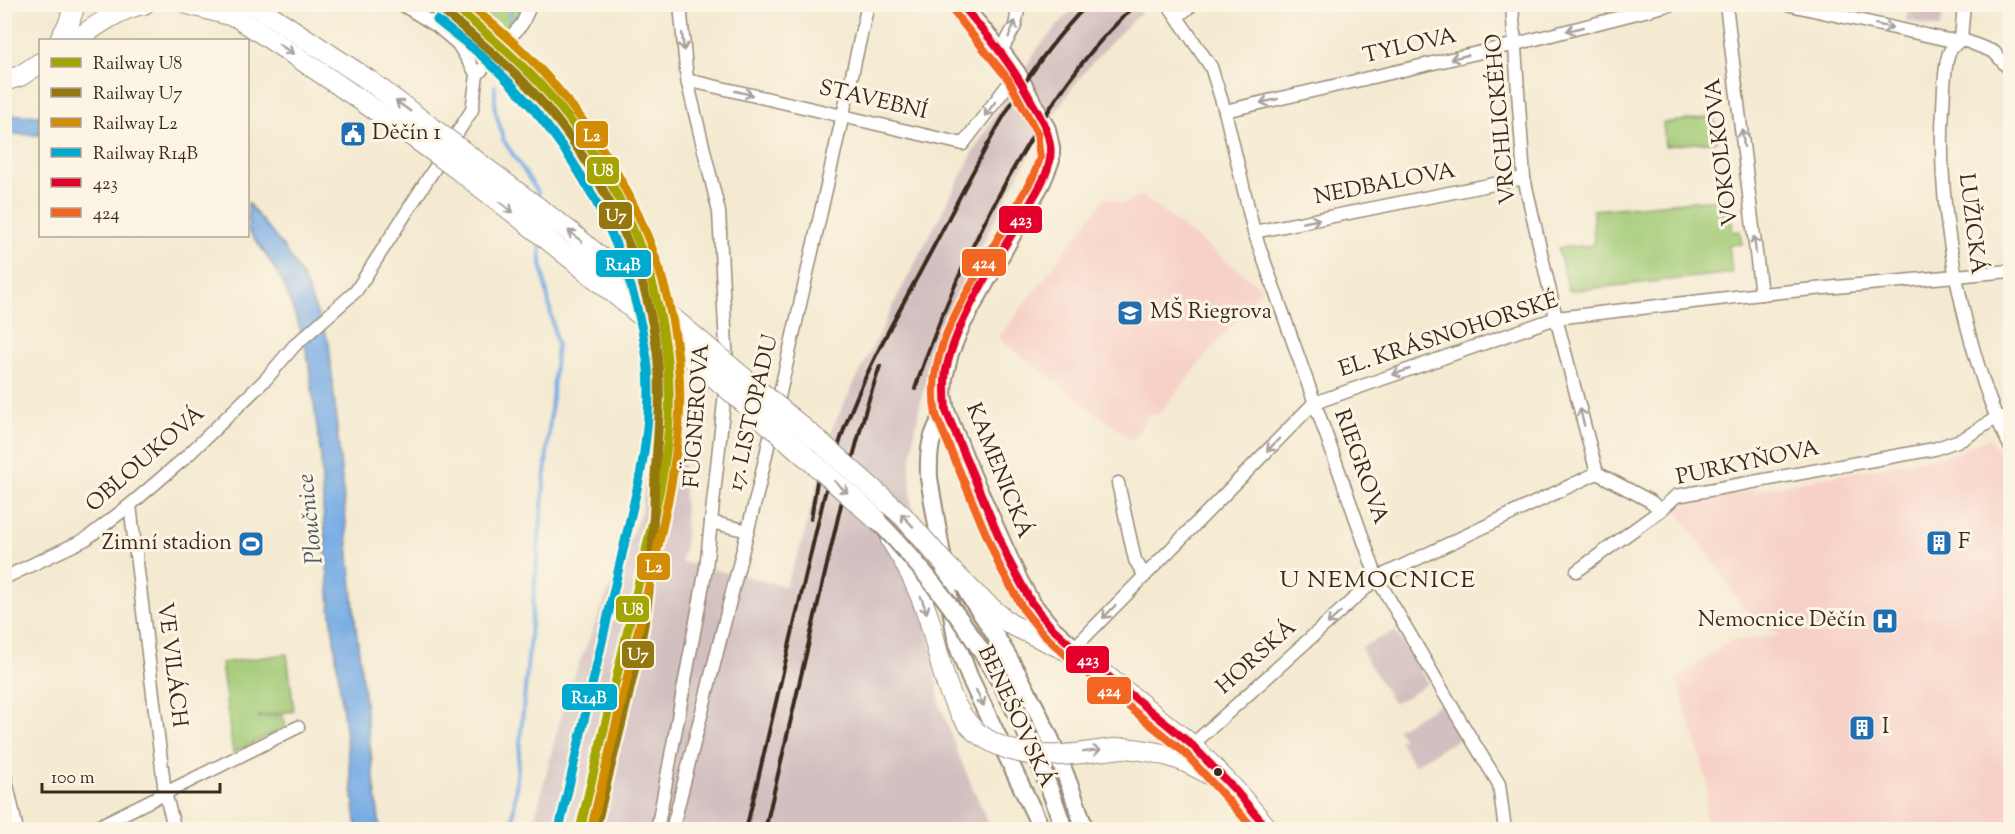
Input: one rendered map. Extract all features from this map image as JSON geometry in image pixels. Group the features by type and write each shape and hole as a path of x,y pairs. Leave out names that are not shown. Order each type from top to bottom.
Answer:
{"main road":[{"path":"61,39 75,4"},
{"path":"77,39 116,14 133,6 144,4"},
{"path":"188,4 237,17"},
{"path":"217,4 354,95 460,171 550,242 753,411 875,518 898,550 921,596 953,701 967,724 976,732 995,745 1032,756 1124,748 1154,750 1196,766 1235,790"},
{"path":"253,4 367,79 569,231 822,443 903,516 945,564 991,609 1020,630 1080,654"},
{"path":"4,81 20,76 39,64"},
{"name":"KAMENICKÁ","path":"1080,654 1192,745 1269,830"}],"street":[{"path":"401,4 437,26 458,44 477,75 522,24 531,4"},
{"name":"FÜGNEROVA","path":"657,830 706,568 727,370 719,212 687,80 680,4"},
{"name":"17. LISTOPADU","path":"672,830 748,531 868,4"},
{"name":"KAMENICKÁ","path":"961,4 1017,73 1047,129 1051,160 1042,182 961,326 950,353 944,378 943,394 946,411 972,475 1031,602 1051,627 1080,654"},
{"path":"1001,51 1015,26 1019,4"},
{"name":"RIEGROVA","path":"1168,4 1211,67 1226,111 1254,232 1377,578 1499,784 1505,830"},
{"path":"1177,17 1194,4"},
{"name":"VRCHLICKÉHO","path":"1512,4 1524,178 1556,318 1597,473"},
{"name":"TYLOVA","path":"1226,111 1516,44 1672,4"},
{"name":"VOKOLKOVA","path":"1726,4 1761,294"},
{"path":"1786,4 1943,39 1961,39 1994,52 2010,70"},
{"name":"LUŽICKÁ","path":"1964,4 1961,39 1949,52 1944,87 1941,140 1944,196 1955,277 1973,346 1996,418 2010,446"},
{"name":"STAVEBNÍ","path":"687,80 963,144 1017,73"},
{"name":"OBLOUKOVÁ","path":"4,578 86,539 130,505 179,463 266,379 294,346 356,291 472,110 477,75"},
{"name":"NEDBALOVA","path":"1254,232 1524,178"},
{"name":"EL. KRÁSNOHORSKÉ","path":"1080,654 1145,576 1314,403 1556,318 1761,294 2010,272"},
{"name":"BENEŠOVSKÁ","path":"946,411 934,429 928,451 929,478 957,644 969,676 1042,830"},
{"name":"PURKYŇOVA","path":"1597,473 1650,501 1661,510 1676,496 1934,449 1964,439 1996,418 2010,416"},
{"path":"1377,578 1597,473"},
{"path":"1118,483 1135,560 1145,576"},
{"name":"VE VILÁCH","path":"130,505 165,793 175,830"},
{"path":"1577,572 1661,510"},
{"name":"BENEŠOVSKÁ","path":"875,518 937,587 965,625 1002,685 1030,739 1056,802 1064,830"},
{"path":"711,522 748,531"},
{"path":"945,564 982,614 1020,676 1064,767 1085,830"},
{"name":"HORSKÁ","path":"1192,745 1377,578"},
{"path":"91,830 298,727"},
{"path":"4,771 17,830"}],"shaded area":[{"path":"1909,4 1945,5 1940,28 1906,20"},
{"path":"435,5 466,5 493,25 528,57 583,123 604,154 628,198 669,305 677,345 686,538 681,562 785,586 800,549 833,426 900,292 974,151 1006,96 1038,48 1076,5 1149,5 1092,63 1071,89 1040,136 991,226 970,271 933,361 922,395 915,431 910,467 912,518 940,705 958,754 991,829 532,829 567,693 642,510 661,373 659,348 651,310 624,234 601,186 569,133 515,69 482,38"},
{"name":"MŠ Riegrova","path":"1141,195 1262,288 1159,414 1148,415 1133,441 998,338 1106,197 1122,204"},
{"name":"Nemocnice Děčín","path":"1990,438 2010,472 2010,829 1704,829 1707,780 1677,680 1729,641 1780,636 1740,605 1720,570 1676,509 1679,504 1949,455"},
{"path":"1395,631 1428,683 1409,696 1393,703 1361,647"},
{"path":"1442,703 1462,737 1414,765 1399,740 1403,738 1397,729"}],"green space":[{"path":"466,5 525,5 511,40"},
{"path":"1714,117 1717,141 1665,146 1663,123"},
{"path":"1729,198 1733,232 1740,231 1742,244 1729,245 1732,273 1569,291 1558,248 1594,245 1593,210"},
{"path":"287,654 294,711 259,716 259,718 283,715 286,727 233,753 221,663"}],"water":[{"path":"4,114 39,116 39,135 5,134"},
{"path":"249,204 285,249 303,278 329,343 355,619 380,829 357,829 330,606 321,458 309,366 304,339 283,283 249,231"}],"waterway":[{"path":"509,4 511,22"},
{"path":"495,86 495,110 504,141 538,192 538,200"},
{"path":"512,830 557,345 541,263 540,243"}],"railway":[{"path":"746,830 824,497 839,443 851,411 891,326 1002,118 1041,59 1088,4"},
{"path":"915,389 956,283 993,205 1021,156 1064,87 1098,44 1137,4"},
{"path":"765,830 847,479 880,366"},
{"path":"811,519 822,450"}],"rail line":[{"name":"U8","path":"451,4 497,42 539,83 569,118 595,156 618,197 637,239 652,283 662,328 668,373 669,419 662,477 580,830"},
{"name":"L2","path":"468,4 510,39 539,68 578,114 605,153 648,237 663,282 674,327 679,374 679,421 672,478 652,573 591,830"},
{"name":"U7","path":"444,12 519,77 569,137 591,170 627,240 651,315 657,353 659,399 650,584 634,672 596,828"},
{"name":"R14B","path":"437,20 478,52 514,88 569,156 592,194 627,274 639,316 647,359 648,418 640,476 560,825"}],"transit line":[{"name":"423","path":"961,4 982,28 1017,76 1046,129 1051,154 1047,171 1039,188 980,289 959,330 946,370 946,411 1009,561 1031,602 1051,627 1074,648 1192,745 1269,830"},
{"name":"424","path":"953,11 1008,79 1037,133 1040,158 1033,177 964,297 946,335 935,374 936,415 999,565 1023,609 1043,634 1067,656 1185,753 1255,830"}],"place":[{"name":"Děčín 1","path":"353,134"},
{"name":"MŠ Riegrova","path":"1130,313"},
{"name":"F","path":"1939,543"},
{"name":"Zimní stadion","path":"251,544"},
{"name":"Nemocnice Děčín","path":"1885,621"},
{"name":"I","path":"1862,728"}],"district":[{"name":"U NEMOCNICE","path":"1378,581"}],"water label":[{"name":"Ploučnice","path":"311,519"}]}
